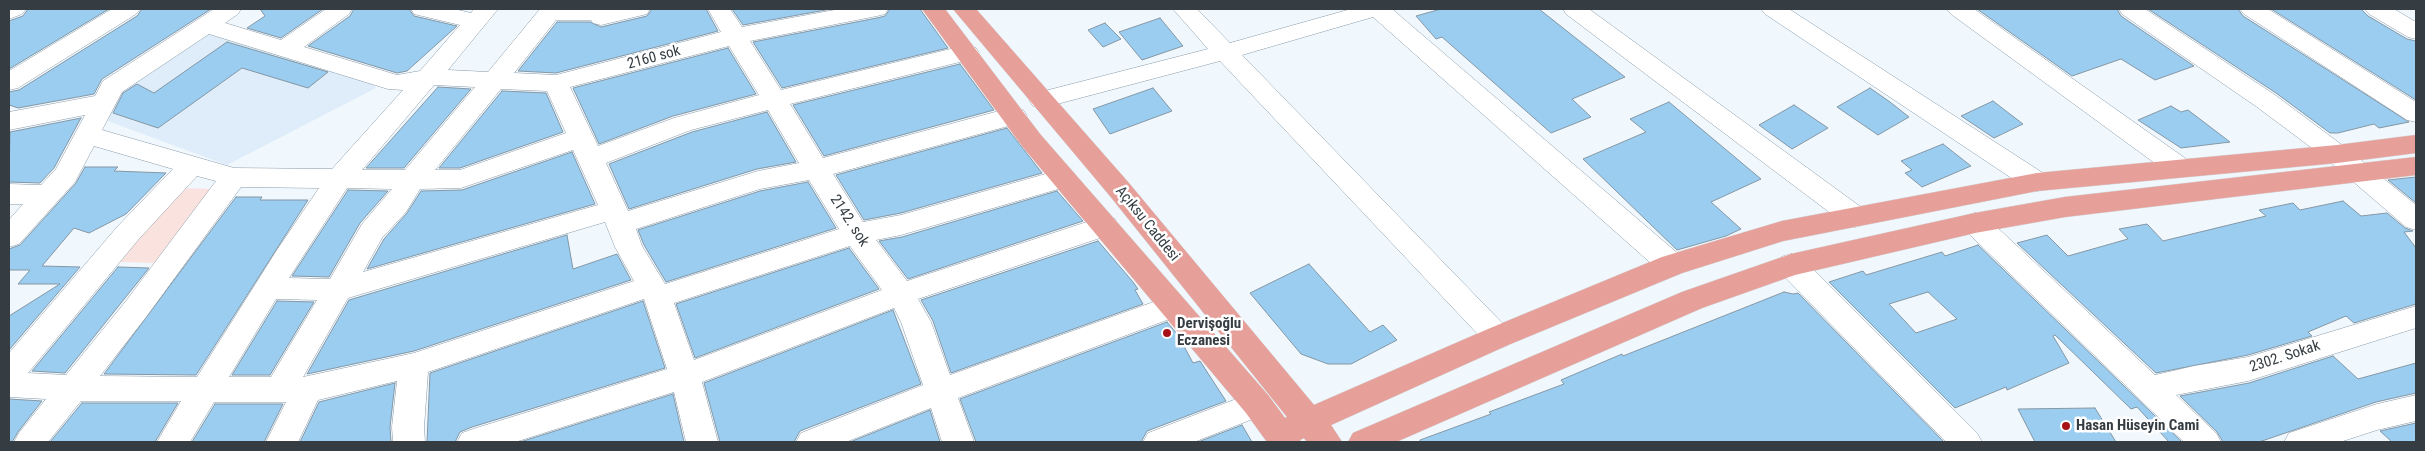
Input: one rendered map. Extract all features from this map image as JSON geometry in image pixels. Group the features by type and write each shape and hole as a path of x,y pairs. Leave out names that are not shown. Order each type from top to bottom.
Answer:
{"main road":[{"path":"933,9 1031,140 1257,404 1282,438 1308,420 1498,337 1672,265 1718,249 1782,231 2037,182 2337,154 2416,144"},
{"name":"Açıksu Caddesi","path":"964,9 1118,189 1326,442"},
{"path":"1364,442 1692,300 1791,265 1975,223 2065,207 2416,166"}],"street":[{"path":"9,12 14,9"},
{"path":"9,82 128,9"},
{"path":"9,238 66,175 106,102 112,87 230,9"},
{"path":"285,49 341,9"},
{"path":"422,9 481,15"},
{"path":"282,442 294,390 337,290 372,231 396,205 412,180 551,11 604,13 601,18 639,9"},
{"name":"2142. sok","path":"720,9 856,234 901,294 916,322 958,442"},
{"name":"2160 sok","path":"205,25 397,83 428,77 556,83 737,36 877,9"},
{"path":"1184,9 1498,337"},
{"path":"1042,100 1225,52 1377,9 1672,265"},
{"path":"1574,9 1855,217"},
{"path":"1773,9 2037,182"},
{"path":"1959,9 2180,168"},
{"path":"2130,9 2266,101 2361,173 2416,220"},
{"path":"2252,9 2416,114"},
{"path":"2377,9 2416,32"},
{"path":"173,442 268,288 340,178 481,15"},
{"path":"88,135 234,177 462,179 776,99 967,53"},
{"path":"556,83 629,247 655,292 685,376 702,442"},
{"path":"9,121 106,102"},
{"path":"268,288 337,290 758,180 817,169 1014,116"},
{"path":"9,374 128,233 191,166"},
{"path":"30,442 75,388 136,309 234,177"},
{"path":"9,385 75,388 294,390 414,365 655,292 856,234 901,224 1063,178"},
{"path":"9,194 48,195"},
{"path":"1975,223 2205,442"},
{"path":"473,442 685,376 901,294 1105,226"},
{"path":"1791,265 1956,440"},
{"path":"812,442 941,391 1173,306"},
{"name":"2302. Sokak","path":"2151,389 2194,378 2248,369 2416,317"},
{"path":"410,442 408,427 414,365"},
{"path":"1159,442 1257,404"},
{"path":"2300,442 2377,417 2416,408"}],"shaded area":[{"path":"205,25 368,78 376,88 227,165 97,117 106,102"},
{"path":"179,188 216,189 158,263 119,262"}],"building":[{"path":"28,9 109,9 9,69 9,21 23,16"},
{"path":"142,9 211,9 102,79 94,94 18,108 9,105 9,92 19,90 137,16"},
{"path":"260,9 323,9 281,38 247,28 265,16"},
{"path":"354,9 409,9 414,16 457,26 407,71 397,73 308,46 350,16"},
{"path":"652,9 706,9 718,31 556,73 518,71 557,22 590,22 601,27 647,16"},
{"path":"732,9 831,9 743,25"},
{"path":"890,9 920,9 948,48 782,88 753,42 877,18 885,16"},
{"path":"1441,9 1539,9 1625,77 1572,99 1591,117 1551,133 1442,37 1436,39 1416,16"},
{"path":"1977,9 2117,9 2121,16 2194,66 2155,80 2121,59 2072,76"},
{"path":"2148,9 2238,9 2243,16 2409,122 2379,128 2374,124 2338,133 2330,133 2276,93"},
{"path":"2271,9 2361,9 2368,16 2407,39 2416,41 2416,100"},
{"path":"1160,18 1183,46 1142,60 1119,32"},
{"path":"1105,23 1121,39 1103,47 1088,30"},
{"path":"227,42 328,72 308,88 242,68 158,128 113,113 123,93 137,84 154,93"},
{"path":"728,48 756,94 673,116 599,144 573,88"},
{"path":"960,64 994,110 824,156 793,105"},
{"path":"438,87 471,89 404,168 366,168"},
{"path":"1153,88 1172,111 1110,134 1093,109"},
{"path":"1870,88 1909,117 1878,135 1837,107"},
{"path":"502,91 546,93 563,132 460,168 439,168"},
{"path":"1993,101 2023,124 1994,138 1961,116"},
{"path":"1669,102 1761,179 1711,202 1741,229 1726,236 1677,250 1583,159 1646,132 1630,119"},
{"path":"1794,105 1828,128 1792,149 1759,125"},
{"path":"2171,106 2181,112 2188,110 2230,142 2181,148 2138,120"},
{"path":"767,112 796,162 757,169 629,209 609,164 692,132"},
{"path":"81,118 54,168 40,183 9,182 10,132"},
{"path":"1007,128 1042,173 901,213 864,220 836,175"},
{"path":"1943,144 1971,166 1922,187 1905,173 1912,170 1901,161"},
{"path":"572,152 595,204 367,269 384,239 407,213 421,191 462,190"},
{"path":"85,167 118,167 114,171 166,173 126,214 89,233 74,228 42,266 80,267 9,350 9,316 60,284 18,284 30,270 9,270 9,249 20,245 76,183"},
{"path":"2416,177 2416,203 2388,180"},
{"path":"808,182 836,228 666,282 644,245 638,230 760,191"},
{"path":"348,190 388,191 360,223 329,277 292,276"},
{"path":"1057,191 1083,221 908,279 879,241 902,237"},
{"path":"236,197 262,197 260,200 308,200 196,375 104,374"},
{"path":"2343,201 2361,216 2387,213 2405,228 2413,231 2404,232 2416,248 2416,304 2354,323 2346,316 2308,332 2312,336 2248,355 2156,373 2017,243 2047,235 2068,256 2128,239 2119,229 2147,224 2163,241 2266,216 2259,210 2293,203 2300,210"},
{"path":"567,235 573,269 617,254 631,280 414,351 307,374 349,300"},
{"path":"1098,241 1138,289 1135,290 1143,304 951,373 933,321 921,300"},
{"path":"1978,245 2182,442 2169,442 2137,407 2131,409 2055,335 2053,336 2069,363 2007,390 2006,387 1955,408 1829,282 1863,271 1866,275 1942,252 1945,256","holes":["1928,292 1957,319 1916,333 1889,304"]},
{"path":"849,248 879,289 695,358 676,304"},
{"path":"1309,264 1370,332 1383,325 1397,340 1351,364 1328,364 1301,354 1250,293"},
{"path":"118,267 149,268 65,373 32,371"},
{"path":"1784,292 1798,293 1944,442 1420,442 1420,440 1491,414 1489,412 1564,384 1561,380 1622,354 1623,356"},
{"path":"277,301 314,302 270,375 232,375"},
{"path":"643,301 665,368 472,427 460,432 455,442 427,442 430,373"},
{"path":"893,310 921,384 800,431 794,442 720,442 704,383"},
{"path":"1167,322 1178,335 1193,363 1200,361 1226,401 1147,431 1141,442 976,442 960,399"},
{"path":"2333,356 2358,379 2416,363 2416,393 2376,402 2259,442 2223,442 2217,432 2180,396 2249,383"},
{"path":"395,383 390,427 391,442 300,442 319,402"},
{"path":"673,394 684,442 520,442"},
{"path":"9,399 42,401 12,442 9,442"},
{"path":"82,403 178,403 155,442 50,442"},
{"path":"215,404 283,404 264,442 192,442"},
{"name":"Hasan Hüseyin Cami","path":"2095,408 2116,442 2035,442 2018,409"},
{"path":"930,410 940,442 850,442"},
{"path":"2416,423 2416,442 2392,442 2380,431"},
{"path":"1242,425 1252,442 1198,442"}],"place":[{"name":"Dervişoğlu Eczanesi","path":"1167,333"},
{"name":"Hasan Hüseyin Cami","path":"2066,426"}]}
